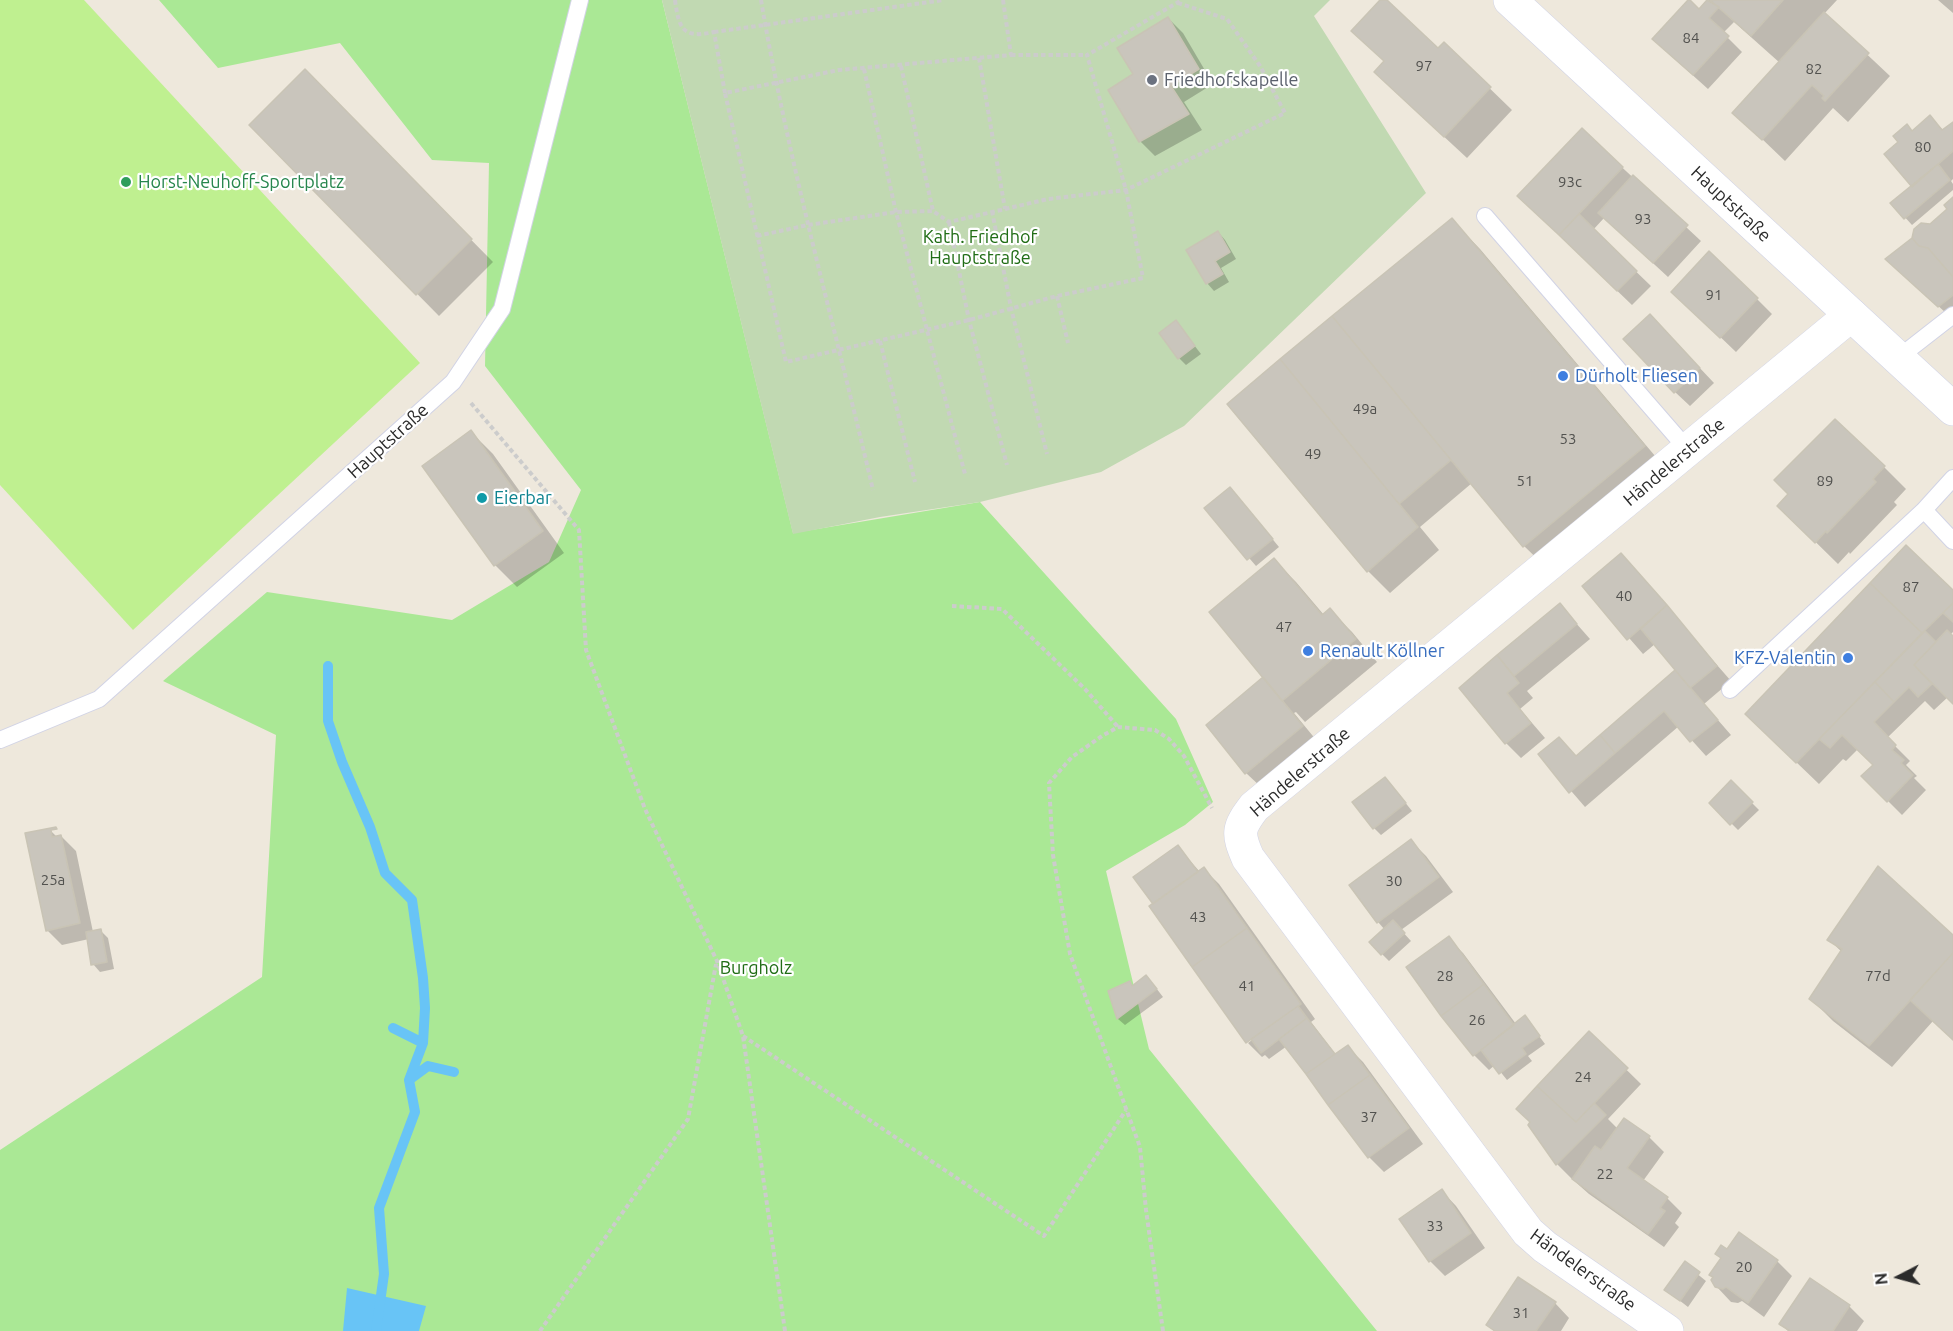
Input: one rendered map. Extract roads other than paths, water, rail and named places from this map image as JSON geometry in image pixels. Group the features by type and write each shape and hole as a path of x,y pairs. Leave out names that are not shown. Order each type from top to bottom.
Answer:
{"street":[{"name":"Hauptstraße","path":"1510,0 1953,409"},
{"name":"Händelerstraße","path":"1667,1331 1528,1233 1248,858 1239,832 1254,807 1851,315"}],"lane":[{"name":"Hauptstraße","path":"0,740 99,699 453,382 502,309 580,0"},
{"path":"1485,216 1688,450"},
{"path":"1898,358 1953,315"},
{"path":"1730,690 1924,510 1953,478"},
{"path":"1924,510 1953,541"}],"water":[{"path":"347,1288 426,1306 419,1331 343,1331"}],"waterway":[{"path":"328,666 328,721 342,762 370,827 385,873 412,900 423,978 425,1008 423,1043 409,1080 415,1112 379,1208 384,1274 376,1331"},
{"path":"393,1028 423,1043"},
{"path":"409,1080 428,1066 454,1072"}],"place":[{"name":"Friedhofskapelle","path":"1152,80"},
{"name":"Horst-Neuhoff-Sportplatz","path":"126,182"},
{"name":"Dürholt Fliesen","path":"1563,376"},
{"name":"Eierbar","path":"482,498"},
{"name":"Renault Köllner","path":"1308,651"},
{"name":"KFZ-Valentin","path":"1848,658"}],"park label":[{"name":"Kath. Friedhof Hauptstraße","path":"980,247"},
{"name":"Burgholz","path":"756,968"}]}
